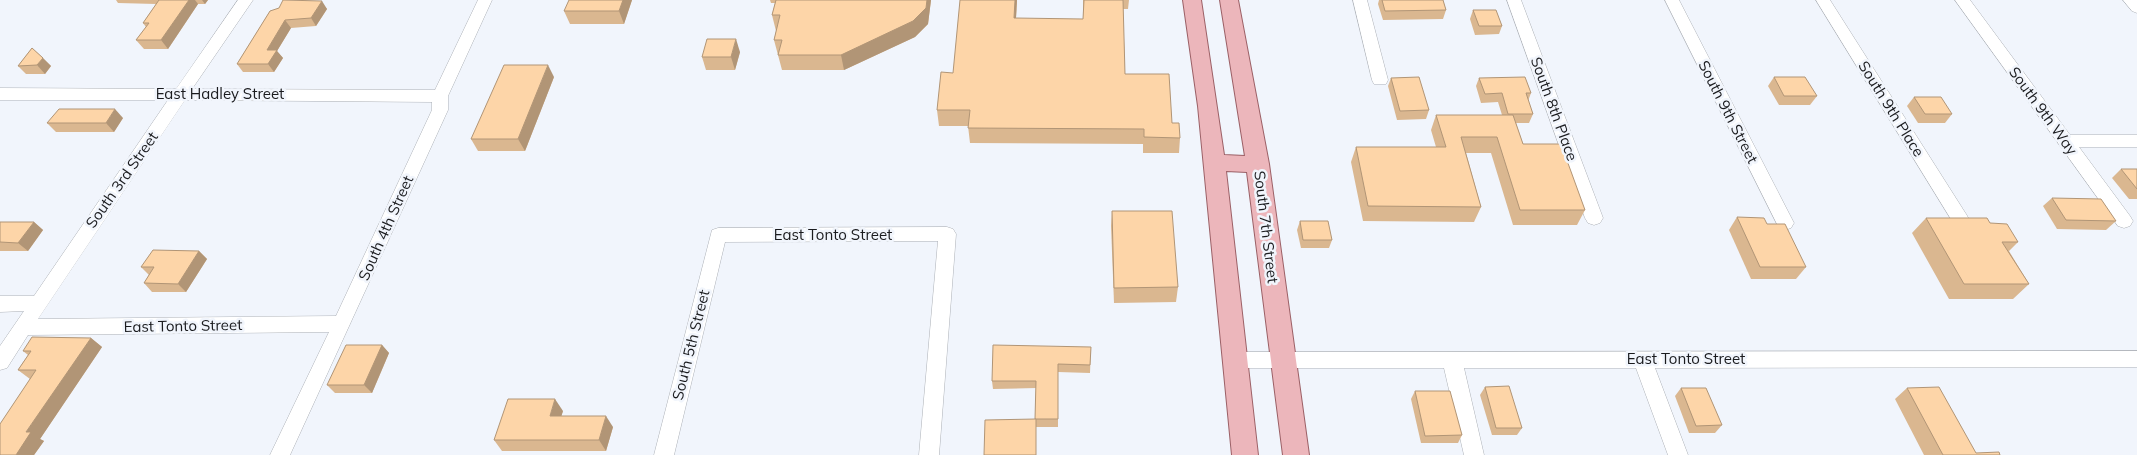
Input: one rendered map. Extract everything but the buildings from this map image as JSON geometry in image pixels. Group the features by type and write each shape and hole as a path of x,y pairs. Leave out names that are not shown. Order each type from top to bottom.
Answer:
{"main road":[{"path":"1192,0 1204,70 1245,455"},
{"name":"South 7th Street","path":"1229,0 1258,164 1296,455"},
{"path":"1214,163 1258,164"}],"street":[{"name":"South 3rd Street","path":"0,362 38,303 246,0"},
{"name":"South 4th Street","path":"280,455 440,110 440,96 485,0"},
{"path":"1360,0 1380,80"},
{"name":"South 8th Place","path":"1514,0 1594,218"},
{"name":"South 9th Street","path":"1672,0 1785,223"},
{"name":"South 9th Place","path":"1823,0 1960,219"},
{"name":"South 9th Way","path":"1962,0 2124,221"},
{"path":"2130,0 2137,8"},
{"name":"East Hadley Street","path":"0,94 182,93 440,96"},
{"path":"2065,141 2137,141"},
{"name":"East Tonto Street","path":"718,235 947,234 929,455"},
{"name":"South 5th Street","path":"664,455 718,235"},
{"path":"0,304 38,303"},
{"name":"East Tonto Street","path":"23,327 342,324"},
{"path":"1452,359 1474,455"},
{"path":"1642,359 1678,455"},
{"name":"East Tonto Street","path":"1235,360 2137,359"}]}
